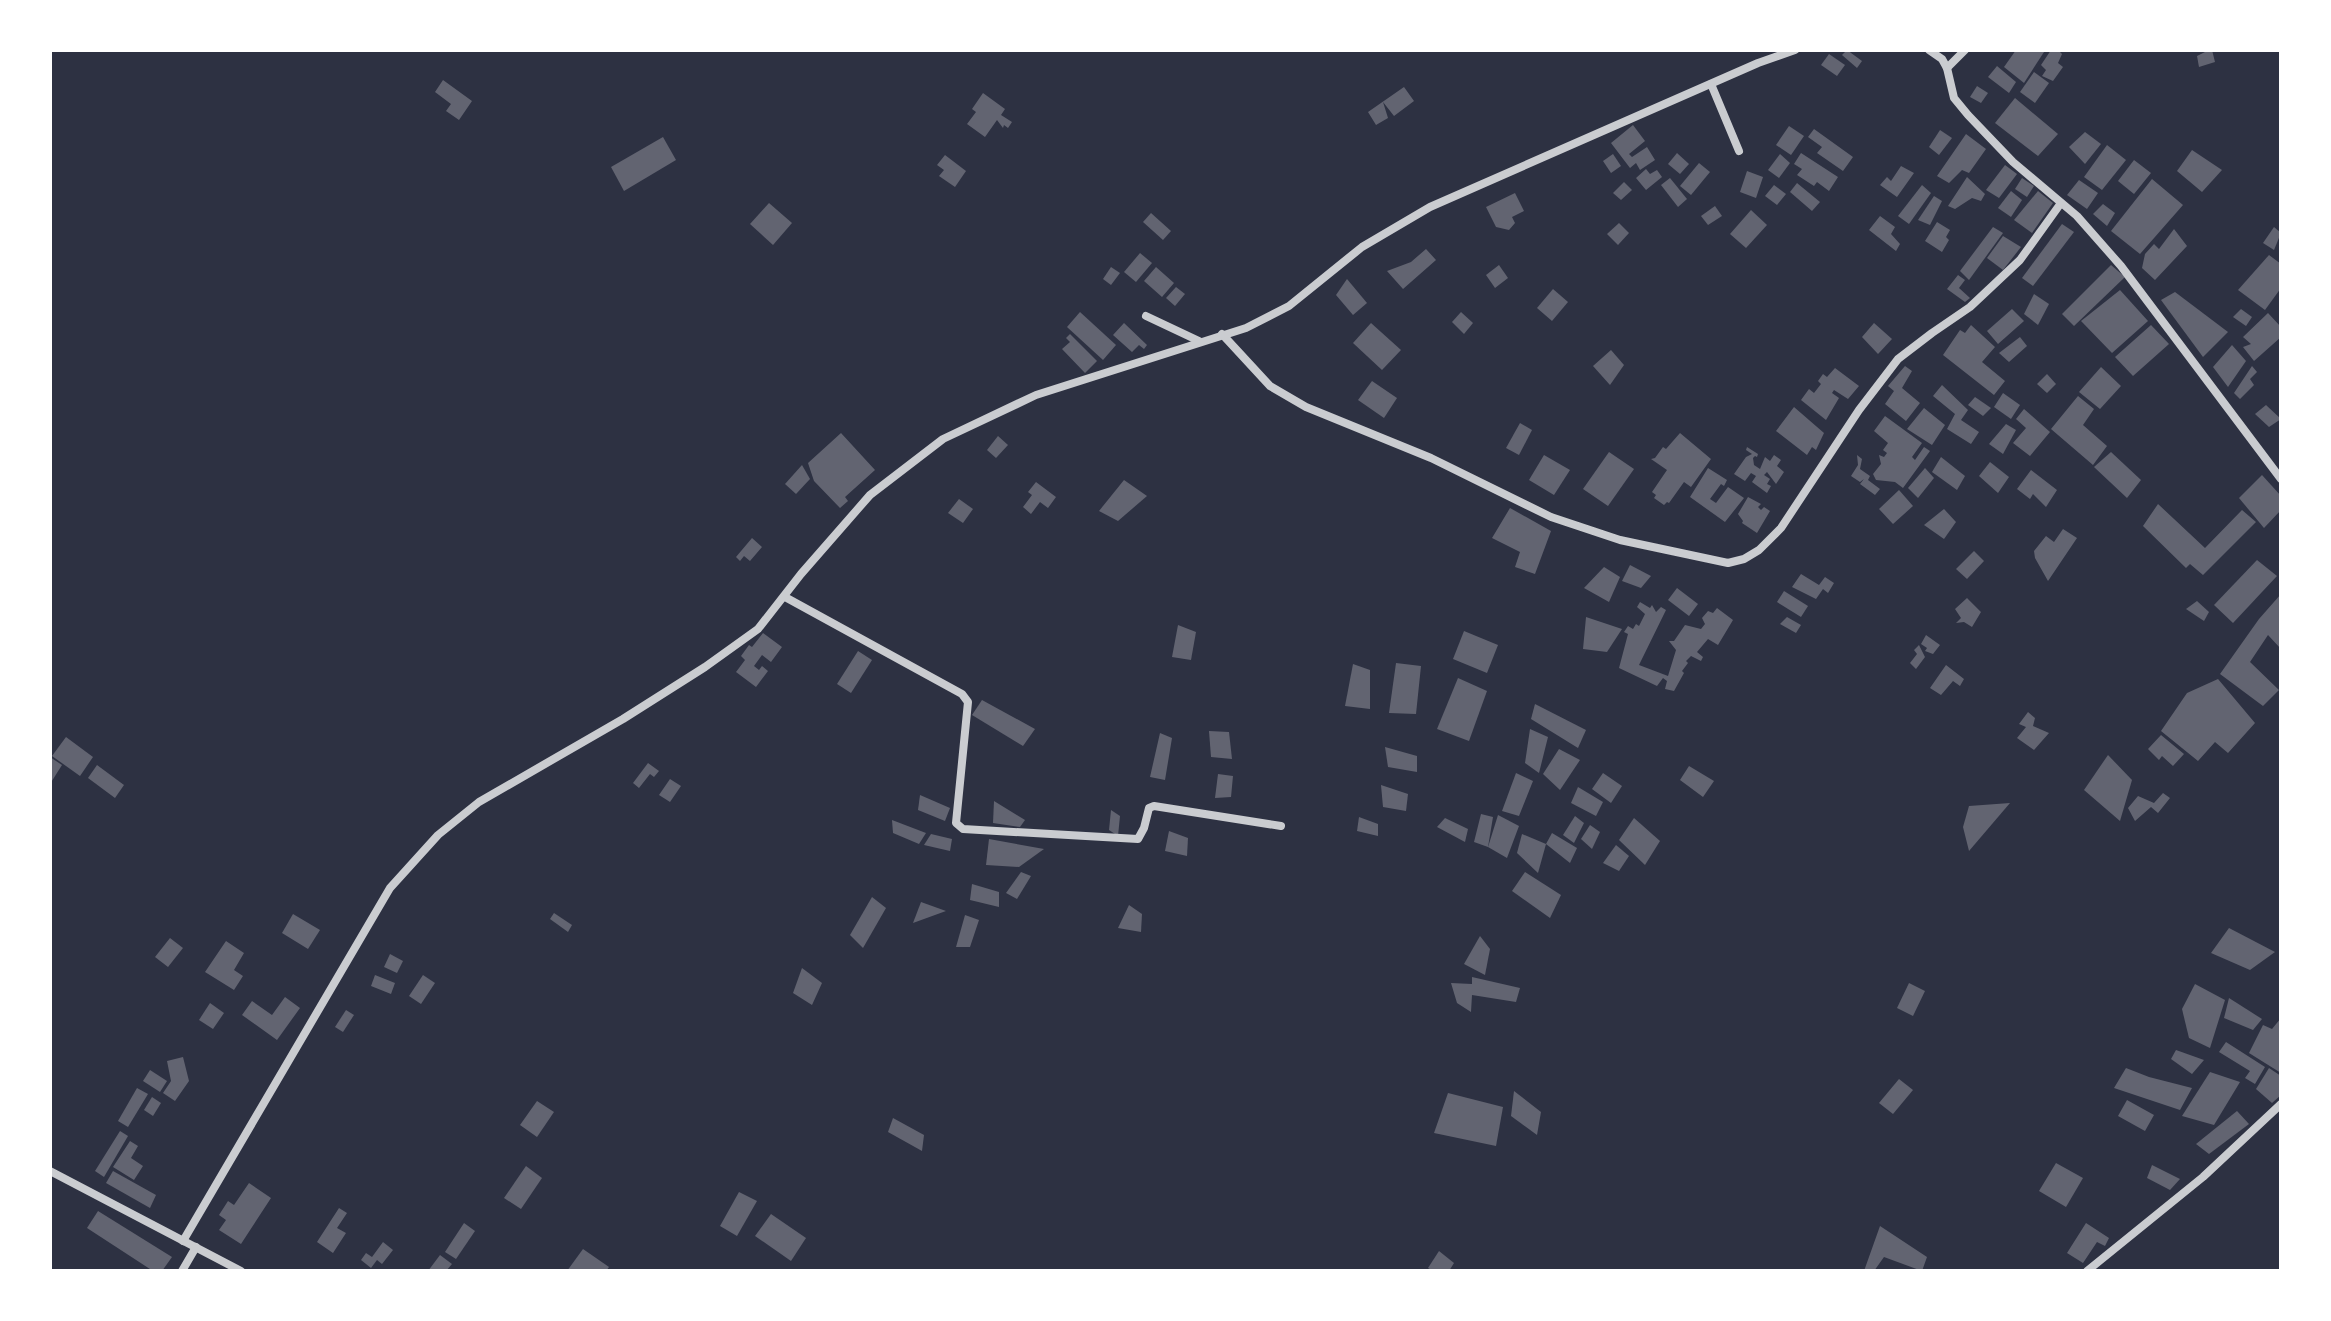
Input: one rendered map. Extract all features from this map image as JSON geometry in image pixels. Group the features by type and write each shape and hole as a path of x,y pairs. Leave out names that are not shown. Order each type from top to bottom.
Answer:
{"street":[{"path":"183,1241 390,888 438,835 479,802 623,719 758,629 870,495 943,439 1036,395 1246,328 1289,306 1362,247 1430,207 1795,50"},
{"path":"1929,50 1942,59 1954,98 1968,115 2013,162 2061,203 2121,266 2281,479"},
{"path":"1947,68 1965,50"},
{"path":"1711,84 1739,151"},
{"path":"1222,334 1270,386 1306,407 1431,458 1551,517 1620,540 1728,563 1744,559 1759,550 1781,528 1859,410 1898,359 1990,289 2020,260 2061,203"},
{"path":"1146,316 1199,341"},
{"path":"785,597 962,694 968,702 956,823 963,829 1138,839 1149,808 1154,806 1281,826"},
{"path":"2087,1271 2203,1177 2281,1104"},
{"path":"50,1171 241,1271"},
{"path":"182,1271 196,1247"}],"building":[{"path":"1847,50 1862,61 1857,68 1842,55"},
{"path":"2016,50 2044,52 2024,83 2004,67"},
{"path":"2051,50 2062,54 2058,63 2063,67 2053,81 2042,76 2046,70 2041,65"},
{"path":"2212,50 2215,62 2199,67 2197,56"},
{"path":"1829,54 1845,65 1837,76 1821,65"},
{"path":"1997,66 2016,82 2009,93 1988,77"},
{"path":"2034,72 2049,83 2035,103 2020,92"},
{"path":"443,80 472,101 459,120 446,111 451,104 435,92"},
{"path":"1977,86 1988,93 1981,103 1970,97"},
{"path":"1404,87 1414,101 1394,116 1383,102 1388,118 1376,125 1368,112"},
{"path":"983,93 1005,109 1001,115 1012,122 1008,128 1004,125 1003,128 997,120 985,137 967,124 976,112 972,109"},
{"path":"2015,98 2058,134 2038,156 1995,123"},
{"path":"1633,125 1645,141 1629,154 1632,157 1647,147 1655,160 1640,170 1636,163 1630,168 1611,143"},
{"path":"1789,126 1804,136 1791,155 1776,145"},
{"path":"1814,129 1853,157 1843,171 1817,153 1822,147 1808,137"},
{"path":"1940,130 1952,138 1939,155 1929,147"},
{"path":"2085,132 2101,144 2085,164 2069,147"},
{"path":"1966,134 1986,149 1969,173 1962,170 1949,183 1937,176"},
{"path":"663,137 676,160 624,191 611,167"},
{"path":"2107,145 2126,160 2102,190 2084,177"},
{"path":"2192,150 2222,170 2202,192 2177,171"},
{"path":"1677,153 1689,164 1680,174 1668,164"},
{"path":"1801,153 1838,177 1829,191 1817,182 1814,186 1797,175 1802,169 1794,164"},
{"path":"1613,154 1621,166 1611,173 1603,161"},
{"path":"1780,154 1790,163 1779,178 1768,170"},
{"path":"945,155 966,171 955,187 939,176 944,170 937,165"},
{"path":"2134,160 2151,173 2134,194 2118,181"},
{"path":"1699,163 1710,172 1691,195 1680,186"},
{"path":"2005,165 2017,174 1999,198 1986,190"},
{"path":"1901,166 1914,173 1897,197 1880,185 1887,177 1891,181"},
{"path":"1646,169 1650,174 1657,170 1662,177 1646,190 1636,178"},
{"path":"1747,171 1763,177 1756,198 1740,192"},
{"path":"1967,177 1985,194 1981,201 1972,198 1955,209 1948,206"},
{"path":"1670,178 1687,199 1678,207 1661,185"},
{"path":"2022,178 2034,186 2027,197 2015,189"},
{"path":"2152,179 2183,205 2140,254 2111,231"},
{"path":"2079,180 2098,193 2087,209 2067,195"},
{"path":"1624,182 1632,190 1621,200 1613,193"},
{"path":"1797,183 1820,202 1812,211 1790,192"},
{"path":"1774,185 1786,194 1777,205 1765,196"},
{"path":"1922,185 1931,193 1909,224 1898,216"},
{"path":"2011,191 2022,200 2011,217 1998,208"},
{"path":"2038,191 2053,203 2032,233 2014,220"},
{"path":"1515,193 1524,211 1512,217 1515,223 1509,230 1496,227 1486,207"},
{"path":"1934,196 1942,201 1930,225 1918,220"},
{"path":"769,203 792,223 773,245 750,224"},
{"path":"2103,204 2115,213 2107,226 2093,214"},
{"path":"1715,206 1722,216 1708,225 1701,216"},
{"path":"1751,210 1767,225 1746,248 1730,234"},
{"path":"1151,213 1171,231 1163,240 1143,222"},
{"path":"1880,216 1895,227 1891,234 1900,244 1896,251 1869,230"},
{"path":"1937,222 1950,230 1946,237 1949,240 1942,252 1925,241"},
{"path":"1619,223 1629,233 1618,245 1607,234"},
{"path":"2062,224 2074,232 2033,286 2022,278"},
{"path":"1993,227 2003,233 1969,280 1960,271"},
{"path":"2274,227 2281,233 2274,250 2263,243"},
{"path":"2174,229 2187,246 2155,280 2142,268 2145,254 2154,244 2159,249"},
{"path":"2003,236 2021,247 2003,270 1987,258"},
{"path":"1426,249 1436,260 1403,289 1387,271 1411,262"},
{"path":"1140,253 1152,263 1136,282 1124,272"},
{"path":"2269,255 2281,264 2281,288 2265,310 2238,290"},
{"path":"1499,265 1508,278 1495,288 1486,275"},
{"path":"2111,265 2125,277 2074,326 2062,314"},
{"path":"1111,267 1120,273 1111,285 1103,279"},
{"path":"1156,267 1174,283 1162,297 1144,281"},
{"path":"1958,275 1965,280 1959,288 1970,298 1965,302 1947,289"},
{"path":"1347,279 1367,303 1353,315 1336,295"},
{"path":"1176,287 1185,294 1175,306 1166,298"},
{"path":"1553,289 1568,302 1552,321 1537,308"},
{"path":"2120,290 2148,321 2112,353 2081,321"},
{"path":"2175,292 2228,332 2203,357 2161,300"},
{"path":"2034,294 2049,304 2038,325 2024,314"},
{"path":"2012,309 2024,321 1998,344 1987,331"},
{"path":"2241,309 2252,317 2246,326 2233,317"},
{"path":"1080,312 1116,345 1103,360 1067,327"},
{"path":"1461,312 1473,323 1464,334 1452,322"},
{"path":"2268,313 2281,327 2281,337 2254,361 2243,347 2251,344 2243,337"},
{"path":"1124,323 1147,345 1144,349 1139,345 1132,352 1113,335"},
{"path":"1371,323 1401,350 1382,370 1353,343"},
{"path":"1874,323 1892,339 1878,354 1862,337"},
{"path":"1971,325 1995,347 1982,362 2005,381 1994,395 1943,355 1960,330 1965,333"},
{"path":"2151,325 2169,344 2133,376 2115,357"},
{"path":"1070,334 1097,361 1085,373 1062,349 1070,342 1066,338"},
{"path":"2020,337 2027,346 2009,362 1999,353"},
{"path":"2232,345 2246,361 2228,387 2213,367"},
{"path":"1611,350 1624,365 1610,385 1593,366"},
{"path":"1905,366 1912,371 1902,388 1920,403 1906,421 1885,404 1894,391 1888,386"},
{"path":"2252,366 2257,372 2250,379 2254,385 2240,399 2234,393"},
{"path":"2101,367 2121,386 2100,409 2079,392"},
{"path":"1835,368 1859,386 1848,399 1834,390 1832,393 1839,398 1826,420 1801,400 1809,389 1814,393 1821,384 1818,381 1823,374 1827,377"},
{"path":"2047,374 2056,384 2047,393 2037,384"},
{"path":"1372,381 1397,398 1384,418 1358,400"},
{"path":"1942,385 1968,410 1961,420 1979,432 1971,444 1947,429 1955,414 1933,396"},
{"path":"2003,393 2020,405 2011,419 1994,407"},
{"path":"2078,396 2094,409 2083,425 2107,446 2093,465 2051,429"},
{"path":"1975,397 1991,408 1983,416 1968,405"},
{"path":"2266,405 2281,419 2269,427 2255,414"},
{"path":"1794,407 1824,433 1816,450 1812,447 1807,455 1776,431"},
{"path":"1924,408 1945,425 1932,445 1907,429"},
{"path":"2024,409 2050,432 2030,456 2013,443 2026,428 2016,419"},
{"path":"1885,416 1922,443 1912,457 1915,460 1924,447 1930,451 1903,488 1895,482 1876,480 1873,474 1881,464 1879,455 1884,457 1887,453 1883,450 1888,443 1874,431"},
{"path":"1520,423 1532,430 1519,455 1506,448"},
{"path":"2006,424 2016,430 2003,454 1989,444"},
{"path":"841,433 875,470 845,497 848,501 840,508 814,481 808,463"},
{"path":"1680,433 1711,459 1691,487 1684,482 1669,503 1664,505 1654,498 1656,495 1652,492 1667,470 1651,459 1663,447 1666,449"},
{"path":"998,436 1008,445 996,458 987,450"},
{"path":"1747,447 1758,454 1753,458 1754,465 1760,469 1765,457 1770,461 1774,455 1781,460 1777,466 1784,472 1776,484 1767,472 1764,475 1770,479 1767,484 1771,486 1767,493 1752,482 1756,476 1751,473 1745,481 1734,474 1746,457 1752,454 1746,450"},
{"path":"1609,452 1634,469 1608,506 1583,489"},
{"path":"2111,452 2141,480 2127,498 2094,467"},
{"path":"1544,455 1570,470 1554,495 1529,480"},
{"path":"1857,455 1862,459 1860,469 1880,489 1875,495 1860,484 1864,479 1860,482 1851,476 1858,465"},
{"path":"1941,457 1965,476 1957,490 1932,472"},
{"path":"1990,462 2009,477 1998,493 1979,476"},
{"path":"802,465 810,479 796,494 785,484"},
{"path":"1708,468 1727,480 1710,499 1716,503 1728,487 1744,498 1725,522 1690,497"},
{"path":"1925,468 1934,478 1918,498 1908,488"},
{"path":"2031,470 2057,490 2046,507 2033,494 2030,499 2017,489"},
{"path":"2262,475 2281,496 2281,510 2264,528 2239,498"},
{"path":"1124,480 1147,496 1118,521 1099,511"},
{"path":"1036,482 1056,497 1048,508 1040,502 1031,514 1023,507 1032,495 1028,492"},
{"path":"1899,490 1913,506 1893,524 1879,509"},
{"path":"1748,497 1761,504 1758,507 1761,510 1764,507 1770,511 1757,533 1742,523 1738,514"},
{"path":"959,499 973,509 963,523 948,513"},
{"path":"2158,504 2205,548 2242,510 2256,522 2203,575 2190,564 2186,568 2143,526"},
{"path":"1510,508 1551,531 1535,574 1515,567 1520,552 1492,538"},
{"path":"1944,509 1956,522 1944,539 1924,525"},
{"path":"2063,529 2077,538 2048,581 2034,551 2046,536 2054,542"},
{"path":"752,538 762,547 750,561 744,556 740,561 736,557"},
{"path":"1974,551 1984,561 1967,579 1956,569"},
{"path":"2257,560 2277,576 2233,623 2214,605"},
{"path":"1630,565 1651,576 1641,588 1622,581"},
{"path":"1604,567 1620,577 1609,602 1584,588"},
{"path":"1801,574 1819,585 1825,577 1834,583 1828,593 1823,589 1816,599 1792,587"},
{"path":"1677,588 1698,604 1689,616 1668,600"},
{"path":"1784,591 1808,606 1801,617 1777,602"},
{"path":"2281,594 2281,649 2268,635 2250,662 2279,690 2263,706 2220,674"},
{"path":"1967,598 1981,612 1972,627 1964,622 1956,623 1961,618 1955,609"},
{"path":"2197,601 2209,612 2204,621 2186,609"},
{"path":"1640,602 1650,608 1652,605 1656,612 1661,607 1666,610 1639,665 1668,676 1676,650 1669,641 1674,641 1685,625 1701,629 1705,624 1702,618 1708,611 1713,613 1717,608 1733,620 1718,645 1708,639 1697,652 1703,657 1701,661 1691,656 1686,661 1684,673 1674,691 1665,689 1667,681 1663,678 1657,686 1619,668 1628,634 1624,632 1628,626 1633,629 1636,624 1639,626 1645,614 1637,607"},
{"path":"1586,617 1622,629 1607,652 1583,649"},
{"path":"1787,617 1801,625 1796,633 1780,624"},
{"path":"1178,625 1196,632 1191,660 1172,657"},
{"path":"1464,631 1498,645 1487,673 1453,659"},
{"path":"763,633 782,647 771,662 762,655 754,666 759,670 762,666 768,671 756,687 736,672 745,660 741,656"},
{"path":"1926,635 1940,645 1933,654 1925,651 1927,648 1921,644"},
{"path":"1919,645 1925,657 1916,669 1910,663"},
{"path":"858,651 872,660 851,693 837,684"},
{"path":"1396,663 1421,666 1416,714 1389,713"},
{"path":"1353,664 1370,670 1370,709 1345,706"},
{"path":"1946,665 1964,679 1960,686 1953,681 1941,695 1930,688"},
{"path":"1458,678 1487,691 1469,741 1437,729"},
{"path":"2218,679 2255,723 2228,753 2215,742 2198,761 2161,731 2187,693"},
{"path":"982,700 1035,729 1023,746 972,715"},
{"path":"1535,704 1586,730 1578,748 1531,719"},
{"path":"2028,712 2035,718 2033,726 2049,733 2034,750 2017,738 2026,727 2019,724"},
{"path":"1530,729 1548,737 1539,773 1525,763"},
{"path":"1209,731 1229,732 1232,759 1211,757"},
{"path":"1160,733 1172,738 1165,780 1150,777"},
{"path":"2161,735 2184,754 2173,766 2162,756 2159,760 2148,749"},
{"path":"66,737 93,757 80,776 52,756"},
{"path":"1385,747 1417,756 1417,772 1388,767"},
{"path":"1559,749 1580,760 1560,790 1543,774"},
{"path":"2108,755 2132,780 2120,821 2084,790"},
{"path":"50,757 62,765 50,784"},
{"path":"648,763 659,771 654,777 650,774 639,788 633,783"},
{"path":"97,765 124,785 115,798 88,778"},
{"path":"1689,766 1714,781 1703,797 1680,780"},
{"path":"1516,773 1533,781 1519,816 1502,811"},
{"path":"1603,773 1622,786 1611,803 1592,789"},
{"path":"1218,774 1233,776 1231,797 1215,798"},
{"path":"670,779 681,786 670,802 659,795"},
{"path":"1381,785 1408,794 1406,811 1383,807"},
{"path":"1578,787 1603,802 1596,816 1571,803"},
{"path":"2163,793 2170,798 2158,813 2151,807 2135,821 2128,808 2138,796 2154,803"},
{"path":"920,795 950,808 945,821 918,810"},
{"path":"994,801 1025,820 1020,827 993,823"},
{"path":"2010,803 1969,851 1963,827 1969,806"},
{"path":"1111,810 1120,816 1118,836 1109,830"},
{"path":"1481,814 1493,817 1488,847 1474,842"},
{"path":"1498,815 1519,826 1507,858 1488,847"},
{"path":"1575,816 1584,823 1574,843 1563,835"},
{"path":"1359,817 1378,824 1378,836 1357,831"},
{"path":"1445,818 1468,829 1465,842 1437,827"},
{"path":"1634,818 1660,841 1645,865 1619,840"},
{"path":"892,820 926,833 919,844 893,833"},
{"path":"1590,825 1600,832 1592,849 1581,839"},
{"path":"1169,831 1188,838 1187,856 1165,851"},
{"path":"1552,833 1577,848 1570,863 1546,844"},
{"path":"931,834 952,839 950,851 924,845"},
{"path":"1522,834 1546,844 1538,873 1517,853"},
{"path":"989,839 1044,849 1019,867 986,865"},
{"path":"1616,845 1629,856 1619,871 1603,863"},
{"path":"1021,872 1031,876 1017,899 1006,893"},
{"path":"1525,872 1561,895 1550,918 1512,891"},
{"path":"972,884 999,892 999,907 970,900"},
{"path":"872,897 886,908 863,948 850,935"},
{"path":"921,902 946,911 913,923"},
{"path":"1129,905 1142,914 1141,932 1118,928"},
{"path":"554,913 572,925 568,932 550,919"},
{"path":"293,914 320,930 308,949 282,933"},
{"path":"965,915 979,920 970,947 956,947"},
{"path":"2229,928 2275,952 2250,970 2211,953"},
{"path":"1480,936 1490,949 1485,975 1464,964"},
{"path":"170,938 183,948 168,967 155,957"},
{"path":"226,941 244,953 234,970 243,976 234,990 205,972"},
{"path":"390,954 403,961 397,973 384,967"},
{"path":"802,968 822,983 812,1005 793,993"},
{"path":"375,975 395,983 391,994 371,986"},
{"path":"423,975 435,983 421,1004 409,996"},
{"path":"1472,977 1520,988 1516,1002 1472,995 1471,1012 1457,1003 1451,983 1472,984"},
{"path":"1909,983 1925,991 1913,1016 1897,1008"},
{"path":"2195,984 2225,1000 2210,1048 2189,1038 2182,1009"},
{"path":"285,997 300,1008 277,1040 242,1015 252,1001 272,1015"},
{"path":"2229,998 2262,1019 2253,1030 2224,1018"},
{"path":"210,1003 224,1013 213,1029 199,1020"},
{"path":"346,1010 354,1015 343,1032 335,1027"},
{"path":"2281,1018 2281,1073 2249,1053 2263,1025 2272,1029"},
{"path":"2226,1042 2265,1067 2255,1084 2245,1078 2250,1071 2219,1052"},
{"path":"2176,1050 2204,1060 2192,1074 2171,1059"},
{"path":"183,1057 189,1081 175,1101 163,1093 171,1081 167,1061"},
{"path":"2126,1068 2192,1088 2180,1110 2114,1088"},
{"path":"2269,1068 2281,1076 2281,1095 2272,1103 2256,1089"},
{"path":"150,1070 167,1081 160,1092 143,1081"},
{"path":"2210,1072 2240,1082 2214,1125 2182,1116"},
{"path":"1899,1079 1913,1090 1893,1114 1879,1103"},
{"path":"137,1088 148,1094 128,1127 118,1121"},
{"path":"1514,1091 1541,1112 1537,1135 1511,1116"},
{"path":"1448,1093 1503,1107 1496,1146 1434,1133"},
{"path":"152,1097 161,1103 153,1116 144,1110"},
{"path":"2127,1100 2154,1115 2145,1131 2118,1116"},
{"path":"537,1101 554,1112 537,1137 520,1125"},
{"path":"2237,1111 2249,1124 2209,1154 2196,1144"},
{"path":"893,1118 924,1135 922,1151 888,1132"},
{"path":"120,1131 128,1136 104,1177 95,1171"},
{"path":"130,1141 138,1146 131,1158 143,1166 134,1180 113,1167"},
{"path":"2056,1163 2083,1178 2066,1207 2039,1191"},
{"path":"2152,1165 2180,1179 2170,1190 2147,1178"},
{"path":"526,1166 542,1178 521,1209 504,1198"},
{"path":"113,1171 156,1195 150,1208 106,1183"},
{"path":"249,1183 271,1198 241,1244 219,1230 226,1220 219,1215 228,1201 234,1205"},
{"path":"739,1192 757,1201 737,1236 720,1226"},
{"path":"339,1208 347,1213 337,1228 346,1233 333,1253 317,1242"},
{"path":"98,1211 172,1257 162,1271 153,1271 87,1228"},
{"path":"771,1214 806,1238 791,1261 755,1236"},
{"path":"464,1223 475,1231 456,1259 445,1252"},
{"path":"2086,1223 2109,1238 2105,1246 2097,1242 2083,1263 2067,1253"},
{"path":"1880,1226 1927,1257 1922,1271 1884,1257 1874,1271 1864,1271"},
{"path":"383,1242 393,1250 382,1264 377,1260 371,1268 361,1260 366,1253 372,1257"},
{"path":"583,1249 609,1267 606,1271 567,1271"},
{"path":"1439,1251 1454,1263 1449,1271 1428,1268"},
{"path":"440,1255 452,1264 446,1271 428,1271"}]}
